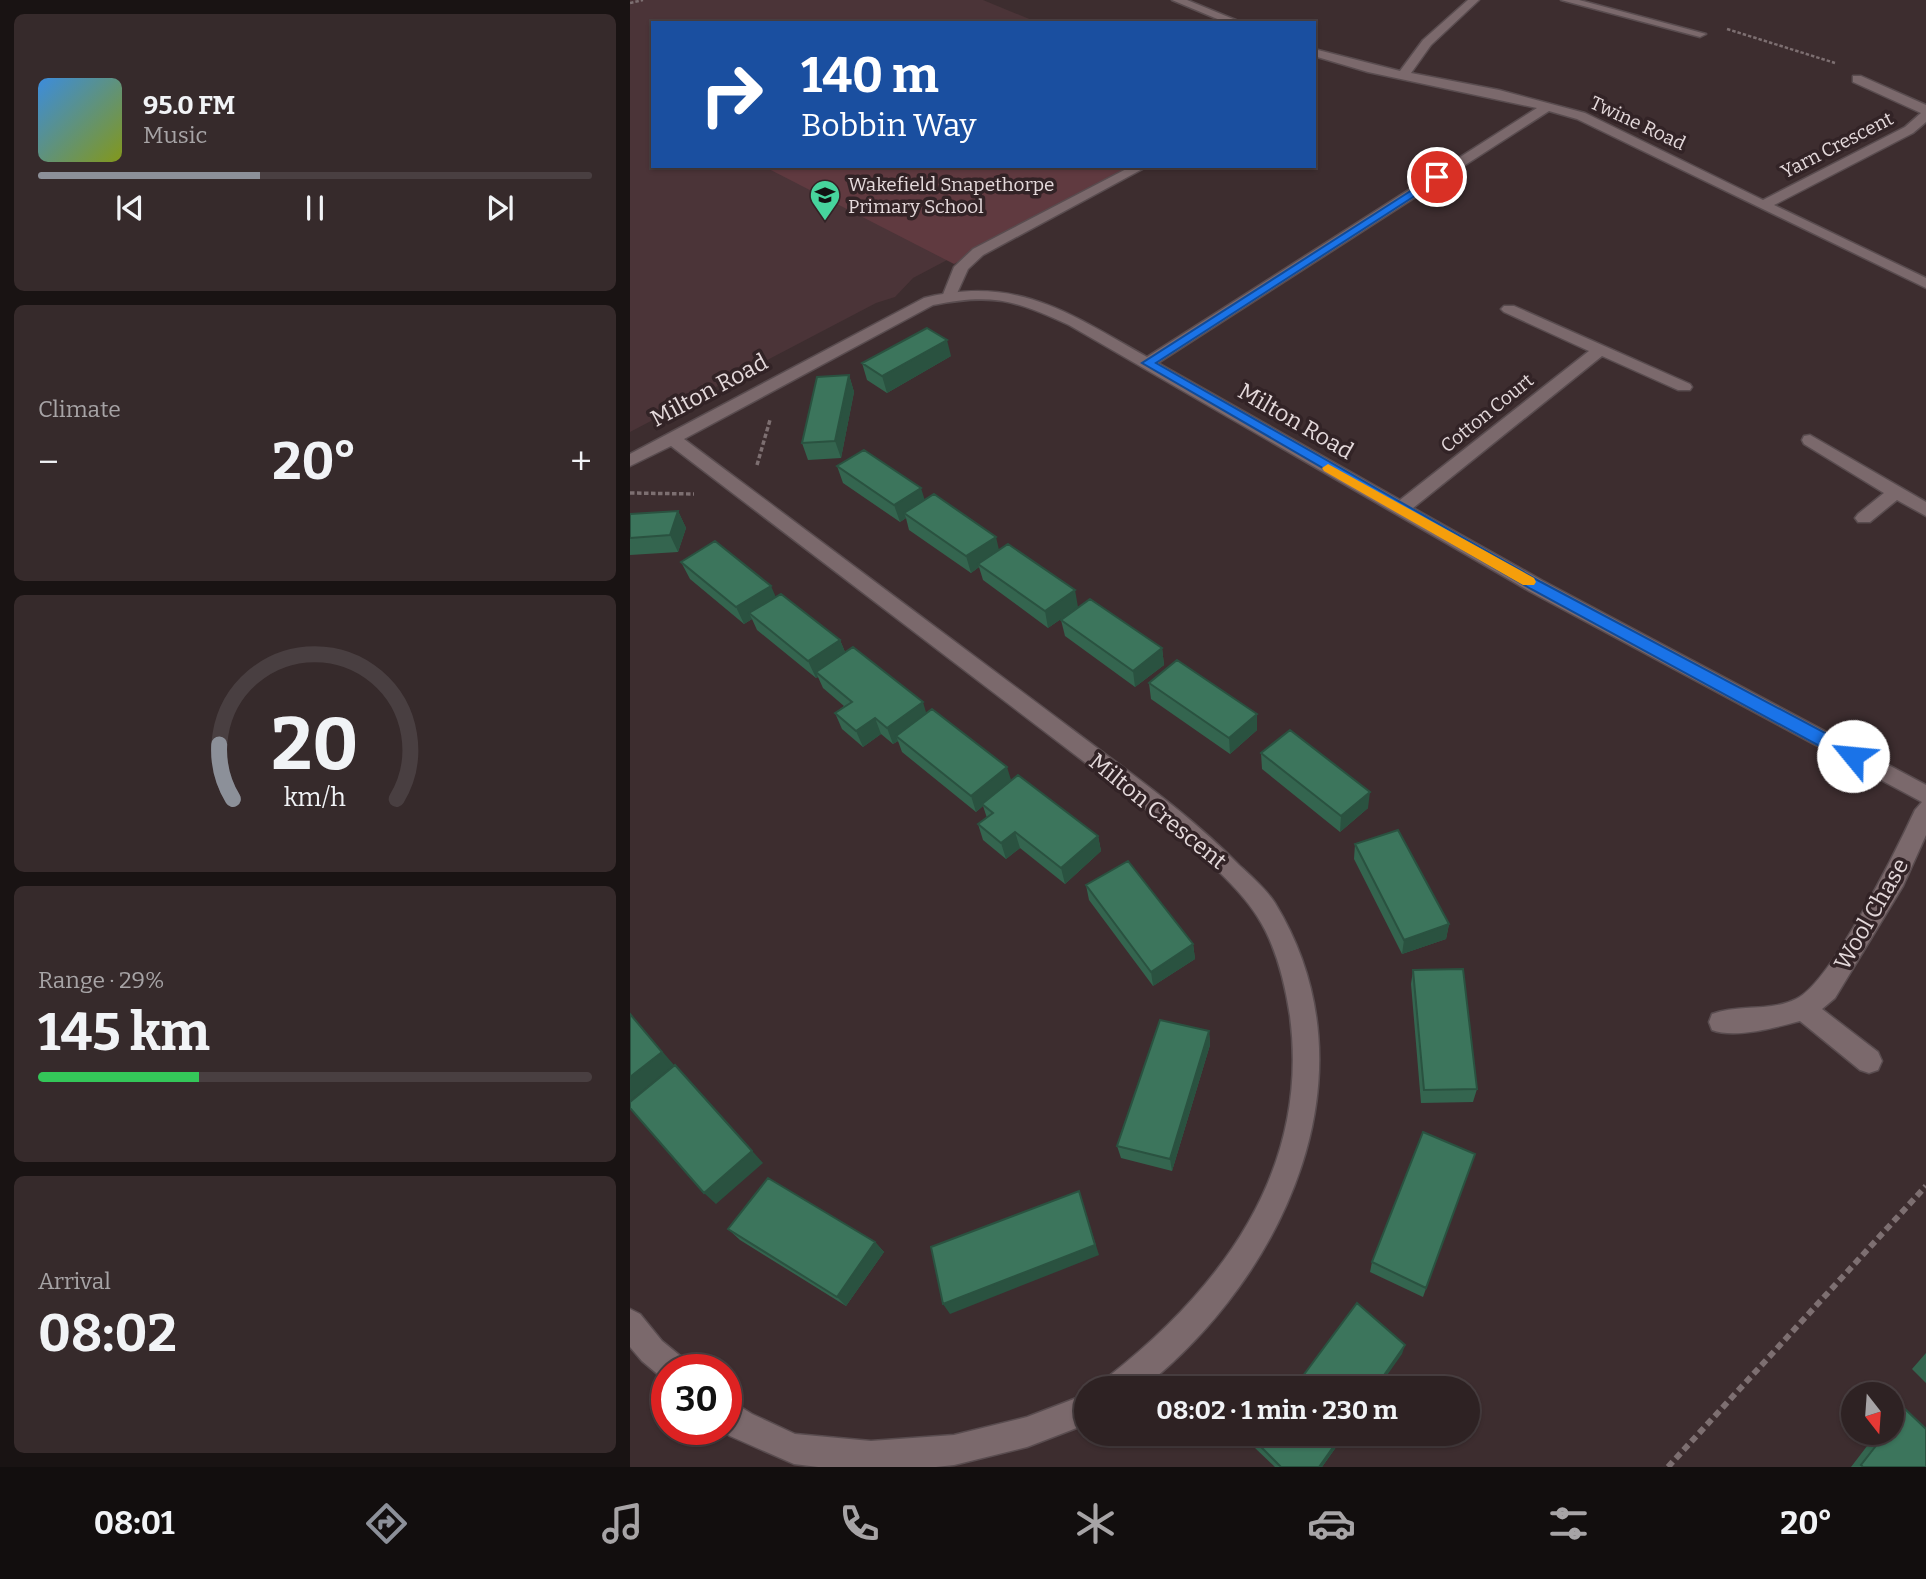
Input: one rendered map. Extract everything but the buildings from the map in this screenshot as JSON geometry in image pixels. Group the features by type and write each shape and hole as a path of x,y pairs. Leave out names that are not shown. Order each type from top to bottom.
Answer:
{"street":[{"path":"1178,0 1233,21"},
{"path":"1404,74 1430,38 1474,0"},
{"path":"1566,0 1700,34"},
{"name":"Twine Road","path":"1316,53 1368,68 1548,106 1599,123 1926,284"},
{"name":"Yarn Crescent","path":"1857,79 1926,110"},
{"path":"1148,363 1548,106"},
{"name":"Yarn Crescent","path":"1763,205 1909,130 1926,115"},
{"path":"949,297 961,267 978,252 1138,168"},
{"name":"Milton Road","path":"630,461 929,302 949,297 1005,293 1027,300 1148,363 1536,586 1926,795"},
{"path":"1509,309 1684,387"},
{"name":"Cotton Court","path":"1400,509 1600,349"},
{"name":"Milton Crescent","path":"672,438 1171,816 1222,860 1268,911 1289,960 1301,1007 1307,1057 1304,1110 1289,1168 1263,1222 1231,1276 1146,1368 1135,1376"},
{"path":"1810,440 1926,510"},
{"path":"1864,518 1896,492"},
{"name":"Wool Chase","path":"1804,1009 1826,990 1895,879 1926,810"},
{"path":"1721,1022 1772,1017 1804,1009 1869,1061"},
{"path":"630,1324 655,1354"},
{"path":"742,1425 794,1449 871,1457 954,1450 1027,1432 1074,1414"}],"path":[{"path":"630,3 643,0"},
{"path":"1726,29 1846,66"},
{"path":"1668,1467 1926,1186"}],"shaded area":[{"name":"Wakefield Snapethorpe Primary School","path":"630,0 983,0 1034,21 651,21 651,168 1121,168 913,278 895,297 876,303 630,432"},
{"path":"767,168 1131,168 954,264"}],"slow traffic":[{"path":"1328,468 1528,582"}],"place":[{"name":"Wakefield Snapethorpe Primary School","path":"825,222"}],"route":[{"path":"1437,177 1148,363 1536,586 1853,756"}]}
